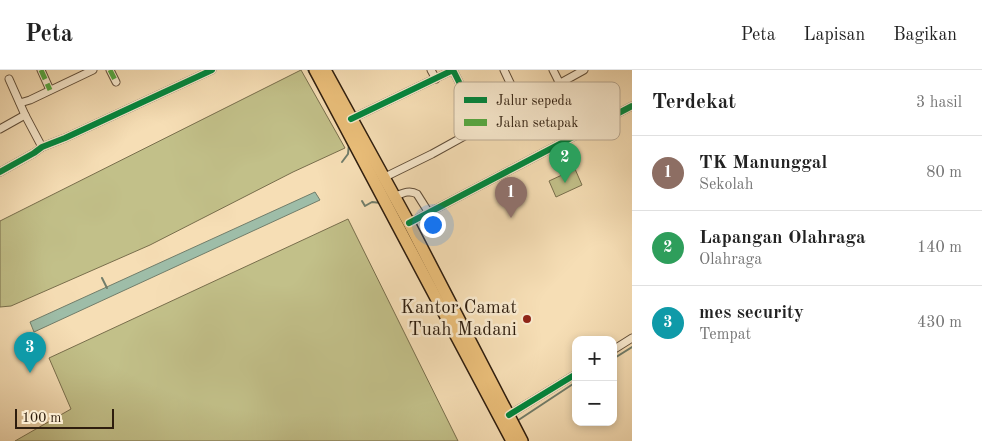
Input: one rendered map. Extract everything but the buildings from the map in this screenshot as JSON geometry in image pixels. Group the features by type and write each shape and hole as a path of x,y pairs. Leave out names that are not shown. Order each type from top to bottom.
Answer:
{"highway":[{"path":"315,70 419,268 454,321 503,414 522,441"},
{"path":"325,70 393,197 409,223 454,321"},
{"path":"503,414 512,441"}],"street":[{"path":"41,70 50,90"},
{"path":"20,103 94,70"},
{"path":"110,70 116,82"},
{"path":"0,172 34,153 42,146 65,138 212,70"},
{"path":"431,70 436,79"},
{"path":"352,119 453,70 459,82"},
{"path":"504,70 510,82"},
{"path":"553,70 559,82"},
{"path":"563,82 584,70"},
{"path":"9,79 25,116 42,146"},
{"path":"620,112 632,106"},
{"path":"0,129 25,116"},
{"path":"383,178 456,140"},
{"path":"409,223 567,140"},
{"path":"393,197 406,192 414,192 429,213"},
{"path":"617,347 632,338"},
{"path":"503,414 572,376"}],"shaded area":[{"path":"301,70 345,148 293,172 150,245 11,306 0,307 0,221"},
{"path":"575,169 582,185 556,197 549,181"},
{"path":"315,192 320,200 34,332 30,322"},
{"path":"348,219 458,441 15,441 71,409 49,358"}],"waterway":[{"path":"308,70 317,85"},
{"path":"342,162 348,154 349,144"},
{"path":"362,201 365,206 372,202 381,203"},
{"path":"102,278 107,288"},
{"path":"617,356 632,347"},
{"path":"517,421 572,385"}],"marked path":[{"path":"41,70 50,90"},
{"path":"110,70 116,82"}],"cycle path":[{"path":"0,172 42,147 212,70"},
{"path":"351,119 453,70 459,82"},
{"path":"620,112 632,106"},
{"path":"409,223 567,140"},
{"path":"509,415 572,376"}],"place":[{"name":"Lapangan Olahraga","path":"565,183"},
{"name":"TK Manunggal","path":"511,218"},
{"name":"Kantor Camat Tuah Madani","path":"527,319"},
{"name":"mes security","path":"30,373"}]}
